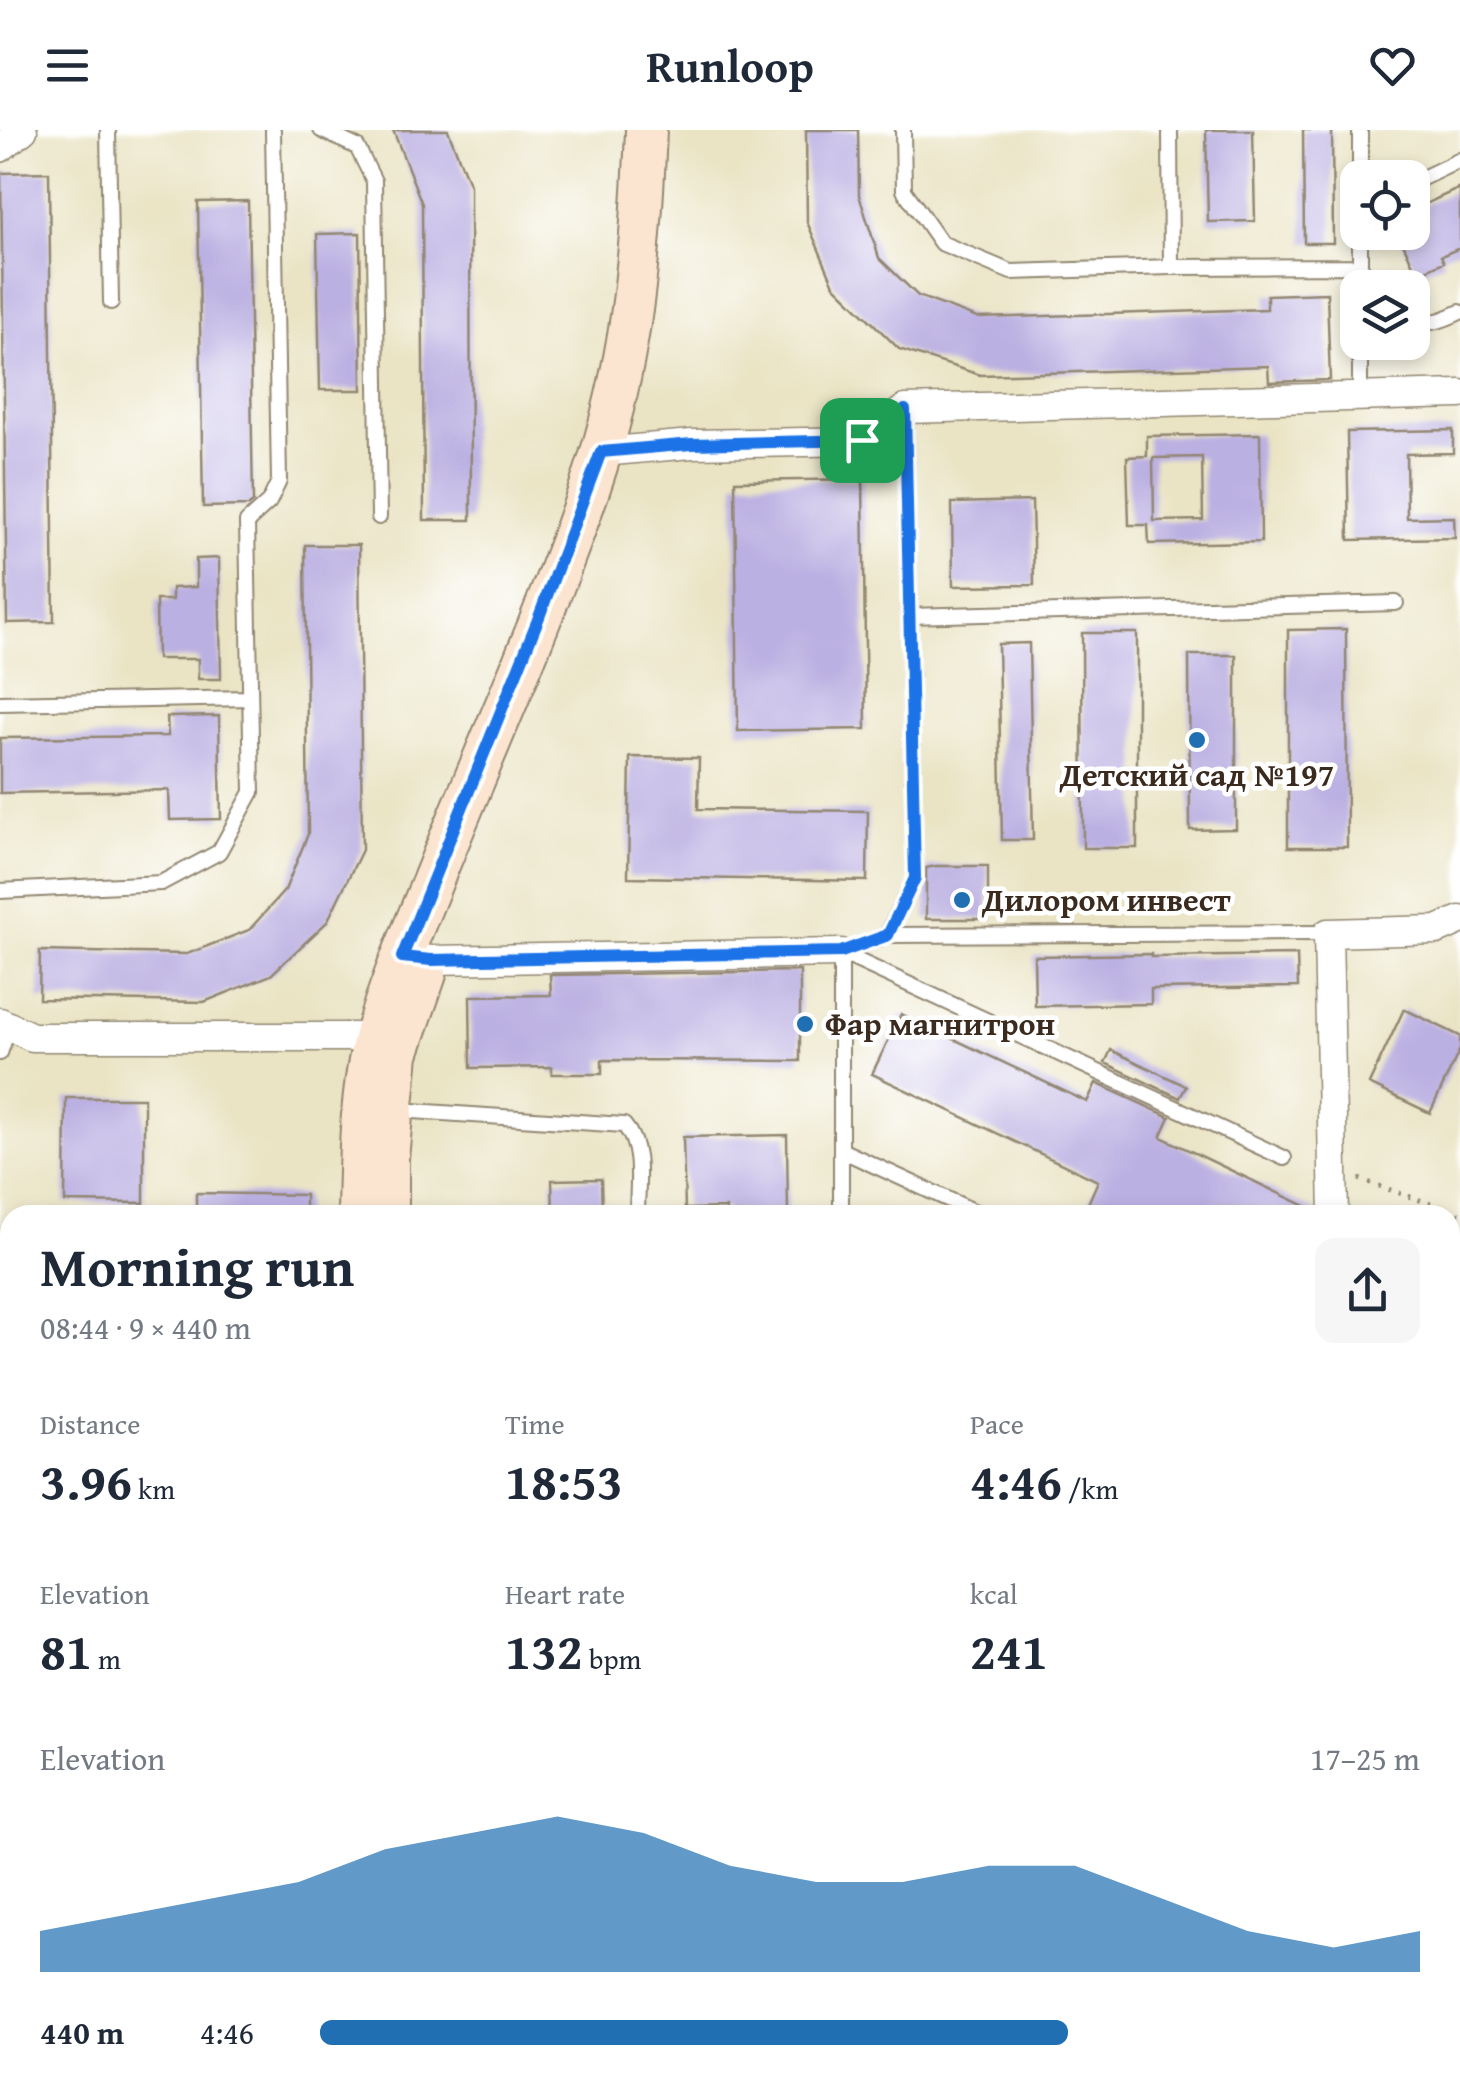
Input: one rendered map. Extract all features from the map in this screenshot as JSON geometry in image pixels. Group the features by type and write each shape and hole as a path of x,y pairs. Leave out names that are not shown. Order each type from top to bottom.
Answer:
{"main road":[{"path":"615,449 640,254 646,130"},
{"path":"358,1205 360,1142 374,1037 417,959 650,364 665,250 672,130"},
{"path":"388,1205 398,1054 417,959"}],"street":[{"path":"0,148 24,130"},
{"path":"615,449 862,440 905,410 1460,394"},
{"path":"1334,1205 1328,934 1438,930 1460,920"},
{"path":"417,959 841,952"},
{"path":"3,1035 374,1037"}],"lane":[{"path":"108,130 111,302"},
{"path":"0,891 161,883 219,852 252,792 247,522 269,502 279,482 273,130"},
{"path":"321,130 357,147 374,181 379,517"},
{"path":"903,130 904,190 941,243 1011,272 1360,266"},
{"path":"1170,130 1172,267"},
{"path":"1360,130 1360,160"},
{"path":"1430,174 1460,160"},
{"path":"1360,250 1360,270"},
{"path":"1360,266 1363,270"},
{"path":"1430,322 1460,312"},
{"path":"1360,360 1360,396"},
{"path":"888,935 915,878 905,410"},
{"path":"909,616 1396,603"},
{"path":"0,703 249,698"},
{"path":"841,952 888,935 1328,934"},
{"path":"841,952 841,1205"},
{"path":"841,952 1284,1158"},
{"path":"392,1110 624,1124 634,1137 637,1152 637,1205"},
{"path":"841,1150 960,1205"}],"path":[{"path":"1332,1170 1434,1205"}],"building":[{"path":"393,130 448,130 470,186 471,520 424,520 422,204"},
{"path":"806,130 858,130 859,195 879,258 918,296 977,318 1267,309 1267,295 1327,293 1330,380 1269,382 1268,366 980,375 899,349 834,285 807,222"},
{"path":"1206,130 1253,130 1255,221 1208,222"},
{"path":"1303,130 1332,130 1333,243 1304,243"},
{"path":"49,172 54,622 7,623 1,173"},
{"path":"1460,188 1460,248 1441,256 1444,262 1415,270 1406,250 1430,250 1430,202"},
{"path":"248,201 253,502 249,506 203,507 198,202"},
{"path":"360,233 362,390 320,390 317,234"},
{"path":"1453,430 1453,453 1406,454 1407,518 1454,517 1455,538 1349,540 1347,432"},
{"path":"1260,434 1261,542 1149,544 1148,525 1129,525 1127,457 1147,456 1147,436","holes":["1202,457 1203,520 1154,521 1153,458"]},
{"path":"863,479 866,729 738,731 735,481"},
{"path":"1032,501 1034,585 953,586 952,503"},
{"path":"305,545 359,545 362,850 327,922 271,975 204,1002 39,999 40,951 187,954 249,930 285,890 308,834"},
{"path":"219,558 221,679 198,679 198,659 157,659 156,600 172,600 172,588 196,587 196,559"},
{"path":"1346,629 1347,847 1288,847 1288,630"},
{"path":"1082,633 1137,633 1137,848 1083,848"},
{"path":"1029,643 1033,840 1002,840 998,644"},
{"path":"1189,655 1236,655 1236,829 1190,830"},
{"path":"219,716 221,819 170,820 169,790 0,793 0,738 168,736 167,717"},
{"path":"630,757 699,758 698,809 868,811 867,881 628,877"},
{"path":"988,866 988,919 926,919 926,868"},
{"path":"1297,955 1298,987 1151,989 1151,1004 1035,1006 1034,956"},
{"path":"800,971 800,1061 602,1060 602,1074 552,1074 552,1067 471,1068 470,996 551,995 550,975"},
{"path":"1404,1009 1460,1036 1460,1049 1430,1113 1369,1084"},
{"path":"901,1014 1087,1102 1096,1083 1170,1117 1161,1137 1303,1205 1087,1205 1098,1181 872,1074"},
{"path":"1111,1050 1186,1086 1180,1098 1105,1063"},
{"path":"66,1098 144,1098 144,1203 65,1202"},
{"path":"787,1135 788,1205 685,1205 683,1137"},
{"path":"601,1179 602,1205 553,1205 552,1180"},
{"path":"196,1193 305,1195 305,1205 196,1205"}],"place":[{"name":"Детский сад №197","path":"1197,740"},
{"name":"Дилором инвест","path":"962,900"},
{"name":"Фар магнитрон","path":"805,1024"}],"route":[{"path":"905,410 915,878 888,935 841,952 431,960 402,957 601,452 692,444 862,440 905,410"}]}
